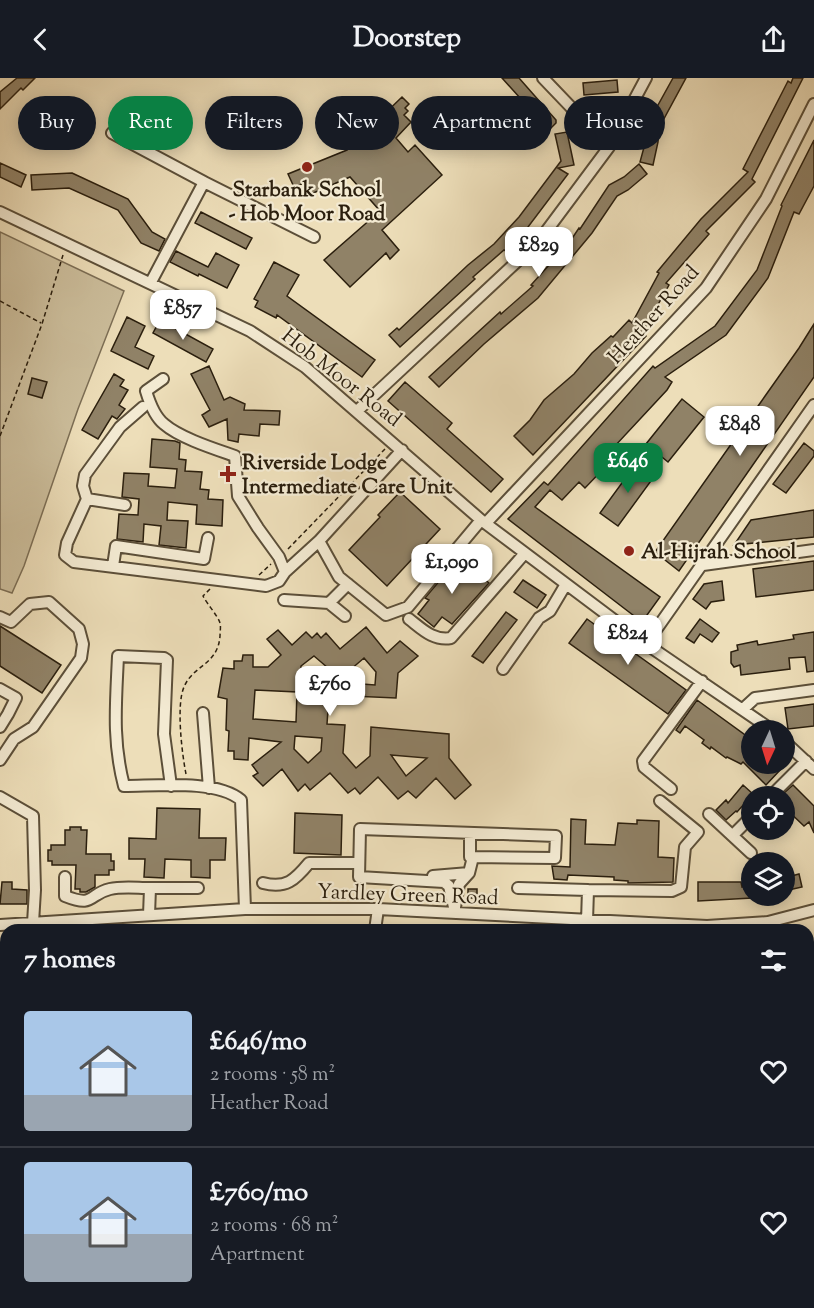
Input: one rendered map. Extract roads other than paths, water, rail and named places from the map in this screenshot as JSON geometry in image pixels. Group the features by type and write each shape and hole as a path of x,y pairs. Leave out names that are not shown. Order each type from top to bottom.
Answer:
{"street":[{"path":"543,78 564,100"},
{"path":"636,96 646,78"},
{"name":"Heather Road","path":"348,584 386,615 408,607 483,522 706,288 766,199 814,104"},
{"path":"144,150 314,237"},
{"path":"357,411 540,241 607,150"},
{"path":"151,282 204,182"},
{"name":"Hob Moor Road","path":"0,212 250,331 305,367 483,522 646,644 758,720"},
{"path":"163,379 146,391 149,402 163,424 206,446 235,456 238,496 279,557 285,572"},
{"path":"143,407 120,427 85,475 83,486 87,499 67,543 65,555 74,562 266,586 279,580 319,541 402,450"},
{"path":"646,644 813,409"},
{"path":"87,499 125,505"},
{"path":"113,566 116,546 204,559 208,538"},
{"path":"319,541 339,577 348,584 328,603"},
{"path":"703,565 814,550"},
{"path":"409,619 432,637 441,640 451,638 525,554"},
{"path":"503,669 539,618 550,611 566,584"},
{"path":"284,600 328,603 345,616"},
{"path":"0,617 12,622 30,604 49,602 79,629 83,644 81,658 33,727 14,738 0,760"},
{"path":"171,786 164,734 167,660 164,658 118,657 115,723 117,760 124,786 171,786 189,784 234,794 242,800 245,909"},
{"path":"671,789 644,767 642,761 702,681"},
{"path":"0,689 16,698 0,727"},
{"path":"743,709 755,698 814,690"},
{"path":"203,713 208,788"},
{"path":"795,751 814,769"},
{"path":"781,786 806,761"},
{"path":"0,797 33,816 35,890 33,923"},
{"path":"518,888 672,891 681,887 685,846 699,832 660,801"},
{"path":"709,814 750,852"},
{"path":"733,835 741,827"},
{"path":"360,829 556,836 555,858 473,857 469,873 459,884 454,905 449,886 444,882 358,877 360,829"},
{"path":"470,833 470,857"},
{"path":"244,885 262,883 275,886 295,881 309,863 359,863"},
{"path":"413,879 469,873"},
{"path":"65,877 65,896 81,901 92,899 112,888 198,888"},
{"path":"149,915 150,888"},
{"path":"587,921 588,890"},
{"name":"Yardley Green Road","path":"16,924 245,909 378,909 454,905 558,924"},
{"path":"376,924 378,909"},
{"name":"Yardley Green Road","path":"737,924 768,922 814,910"},
{"name":"Yardley Green Road","path":"569,924 587,921 626,924"}],"place":[{"name":"Starbank School - Hob Moor Road","path":"307,167"},
{"name":"Riverside Lodge Intermediate Care Unit","path":"228,474"},
{"name":"Al-Hijrah School","path":"629,551"}]}
